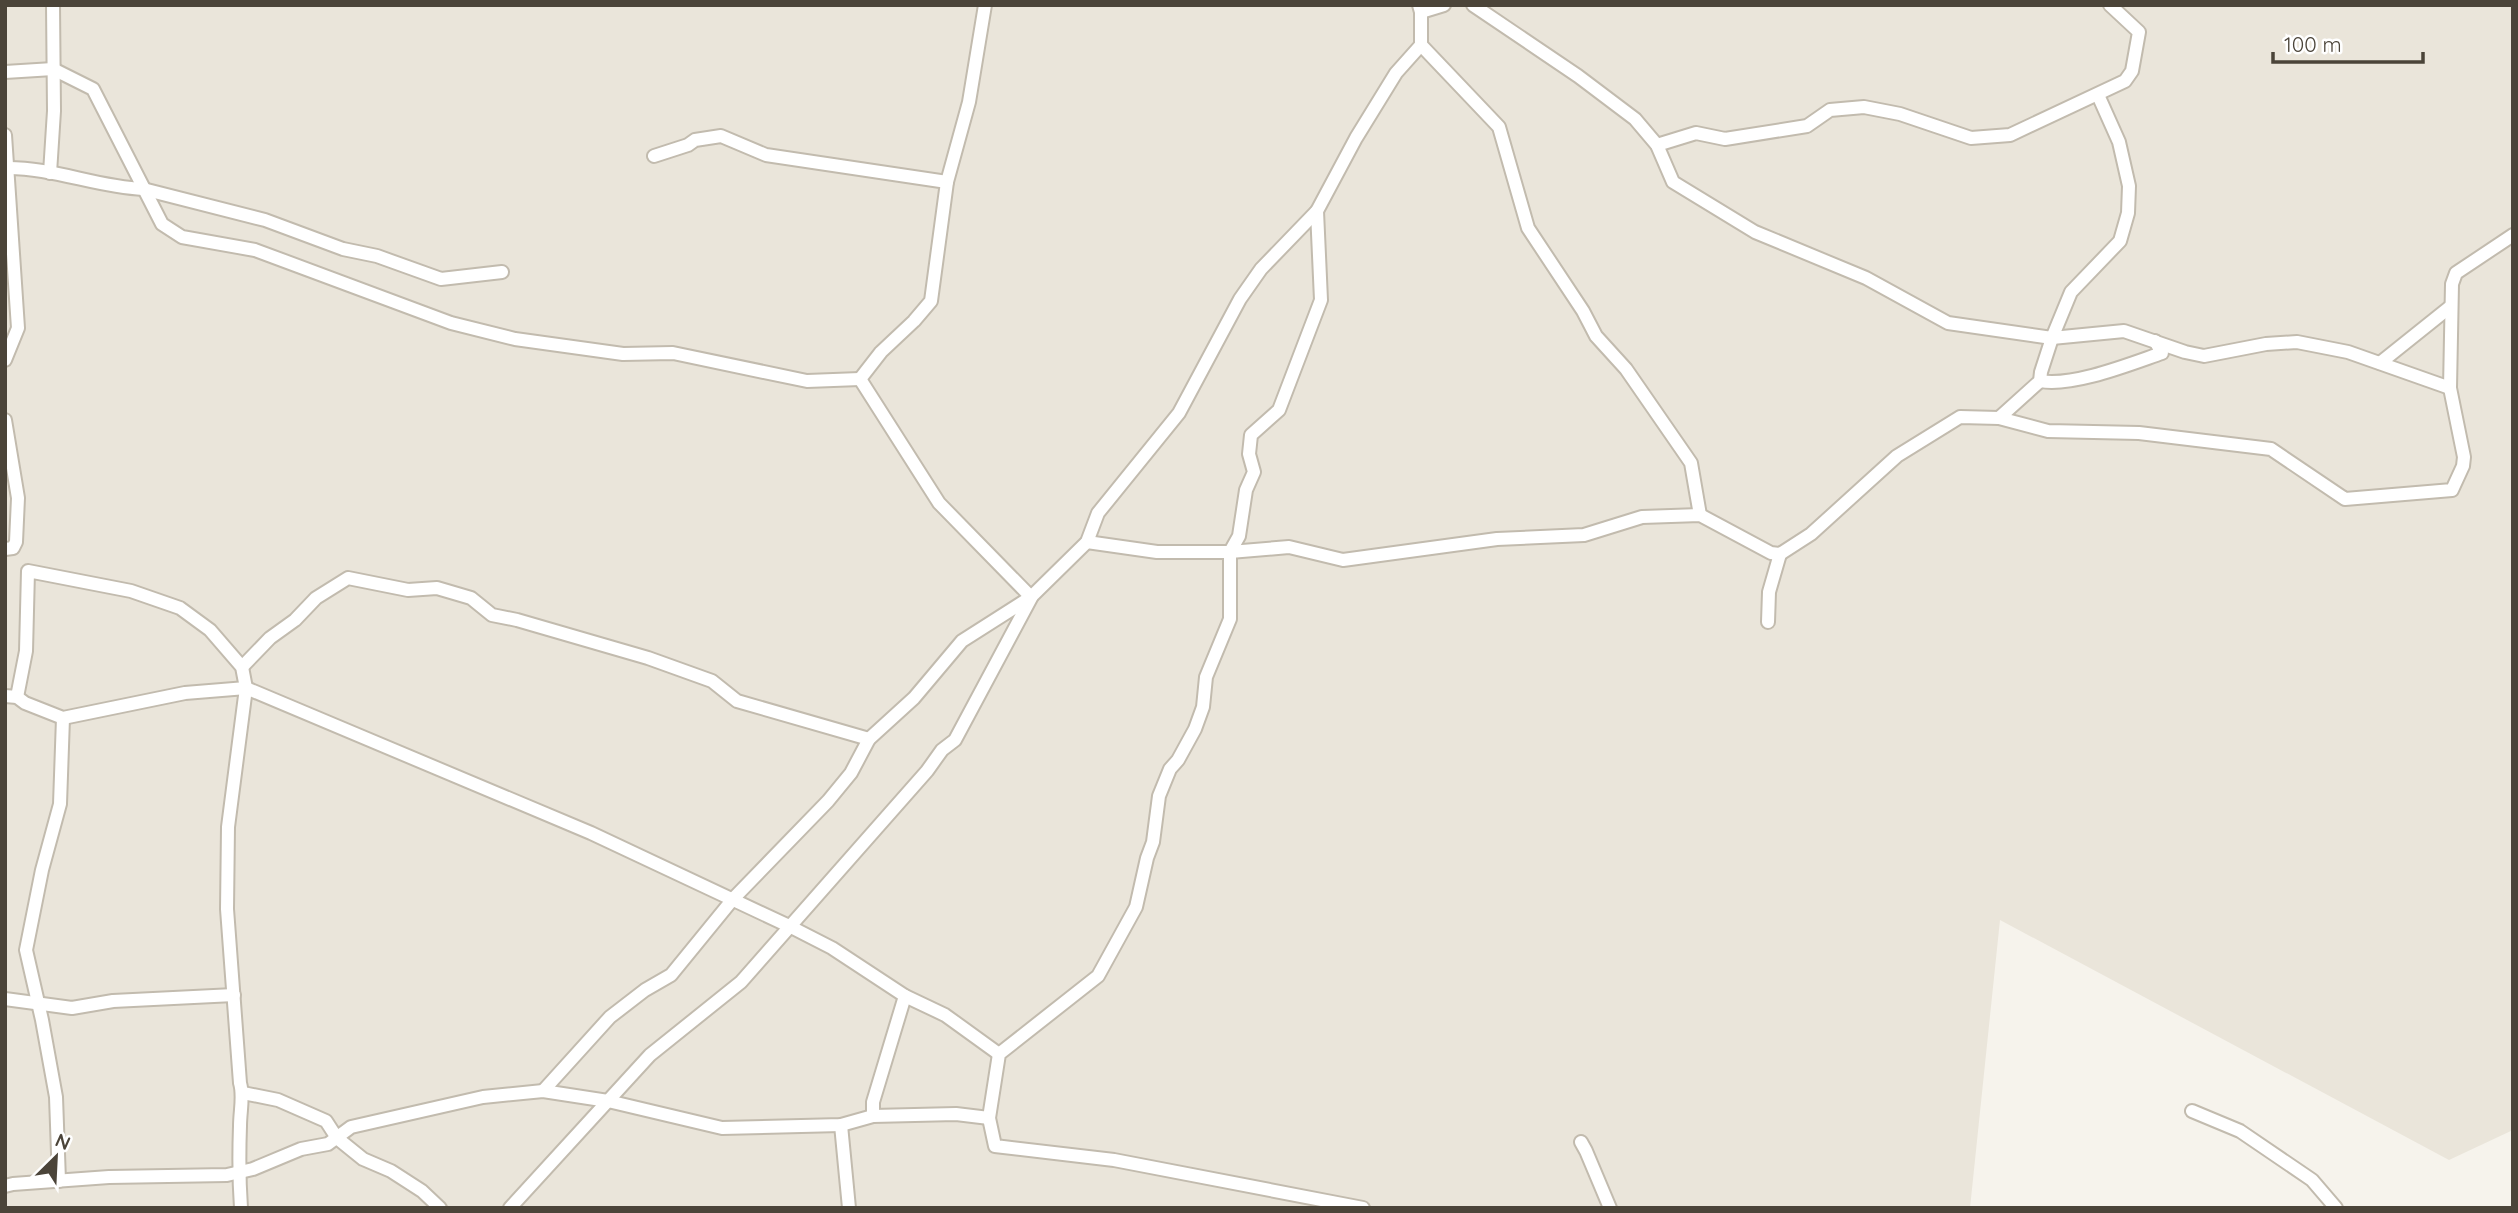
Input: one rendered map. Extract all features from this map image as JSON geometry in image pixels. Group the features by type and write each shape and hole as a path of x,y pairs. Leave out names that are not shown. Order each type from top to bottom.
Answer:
{"street":[{"path":"50,173 53,5"},
{"path":"5,72 53,69 93,89 162,224 182,237 256,250 451,323 515,339 623,354 673,353 807,381 860,379 881,352 931,301 947,182 969,102 985,5"},
{"path":"1444,5 1420,8 1421,45 1499,127 1528,228 1597,336 1626,369 1691,463 1700,515"},
{"path":"1473,5 1578,76 1625,112 1657,145 1673,182 1755,232 1866,278 1948,323 2052,338 2124,331 2204,356 2266,344 2297,342 2321,345 2450,388"},
{"path":"1657,145 1696,133 1725,139 1807,126 1830,110 1864,107 1900,114 1971,138 2010,135 2125,81 2132,71 2139,32 2110,5"},
{"path":"543,1091 610,1017 645,990 671,975 733,899 851,773 869,739 914,698 962,641 1031,597 1087,542 1098,513 1179,412 1240,299 1261,269 1317,211 1356,138 1396,73 1421,45"},
{"path":"1999,418 2040,381 2052,338 2071,292 2120,241 2128,213 2130,186 2119,142 2098,95"},
{"path":"5,135 11,275 19,328 5,360"},
{"path":"654,156 688,145 695,139 721,136 766,155 947,182"},
{"path":"6,168 142,189 265,220 343,249 377,256 442,279 502,272"},
{"path":"1317,211 1321,300 1279,410 1251,435 1249,454 1254,472 1246,489 1239,537 1230,551 1230,620 1206,677 1203,707 1195,729 1170,769 1159,796 1153,842 1136,907 1098,976 999,1054 989,1118 995,1146 1114,1160 1363,1208"},
{"path":"1087,542 1157,552 1289,547 1343,560 1497,539 1584,535 1642,517 1700,515 1771,553 1780,554 1811,534 1897,456 1960,417 1999,418 2048,431 2138,433 2271,449 2345,499 2452,490 2463,466 2464,457 2450,388 2452,284 2456,273 2513,235"},
{"path":"2380,363 2450,307"},
{"path":"2040,381 2051,383 2085,377 2162,353 2155,341"},
{"path":"860,379 939,503 1031,597"},
{"path":"5,420 18,498 16,542 13,548 5,549"},
{"path":"1768,622 1769,592 1780,554"},
{"path":"241,1208 240,1108 243,1093 240,1083 227,909 228,827 246,688 242,667 210,630 180,608 131,591 28,571 26,651 21,686 11,696 25,703 63,718 185,693 246,688 591,833 789,926 832,948 905,996 945,1015 999,1054"},
{"path":"242,667 270,638 296,620 316,598 348,578 408,590 437,588 471,598 492,615 648,658 712,681 737,701 869,739"},
{"path":"510,1208 650,1055 741,982 927,771 942,750 955,740 1031,597"},
{"path":"60,1181 56,1097 26,950 42,870 60,804 63,718"},
{"path":"5,999 72,1008 113,1001 234,995"},
{"path":"873,1116 873,1102 905,996"},
{"path":"5,1186 109,1177 227,1175 253,1169 302,1149 328,1144 351,1127 483,1097 543,1091 608,1101 722,1128 841,1125 873,1116 956,1114 989,1118"},
{"path":"243,1093 278,1100 326,1121 337,1139 363,1159 391,1171 422,1191 440,1208"},
{"path":"2192,1111 2241,1131 2312,1180 2336,1208"},
{"path":"841,1125 849,1208"},
{"path":"1580,1142 1609,1208"}],"shaded area":[{"path":"5,5 2513,5 2513,1130 2449,1160 2000,920 1970,1208 5,1208"}]}
